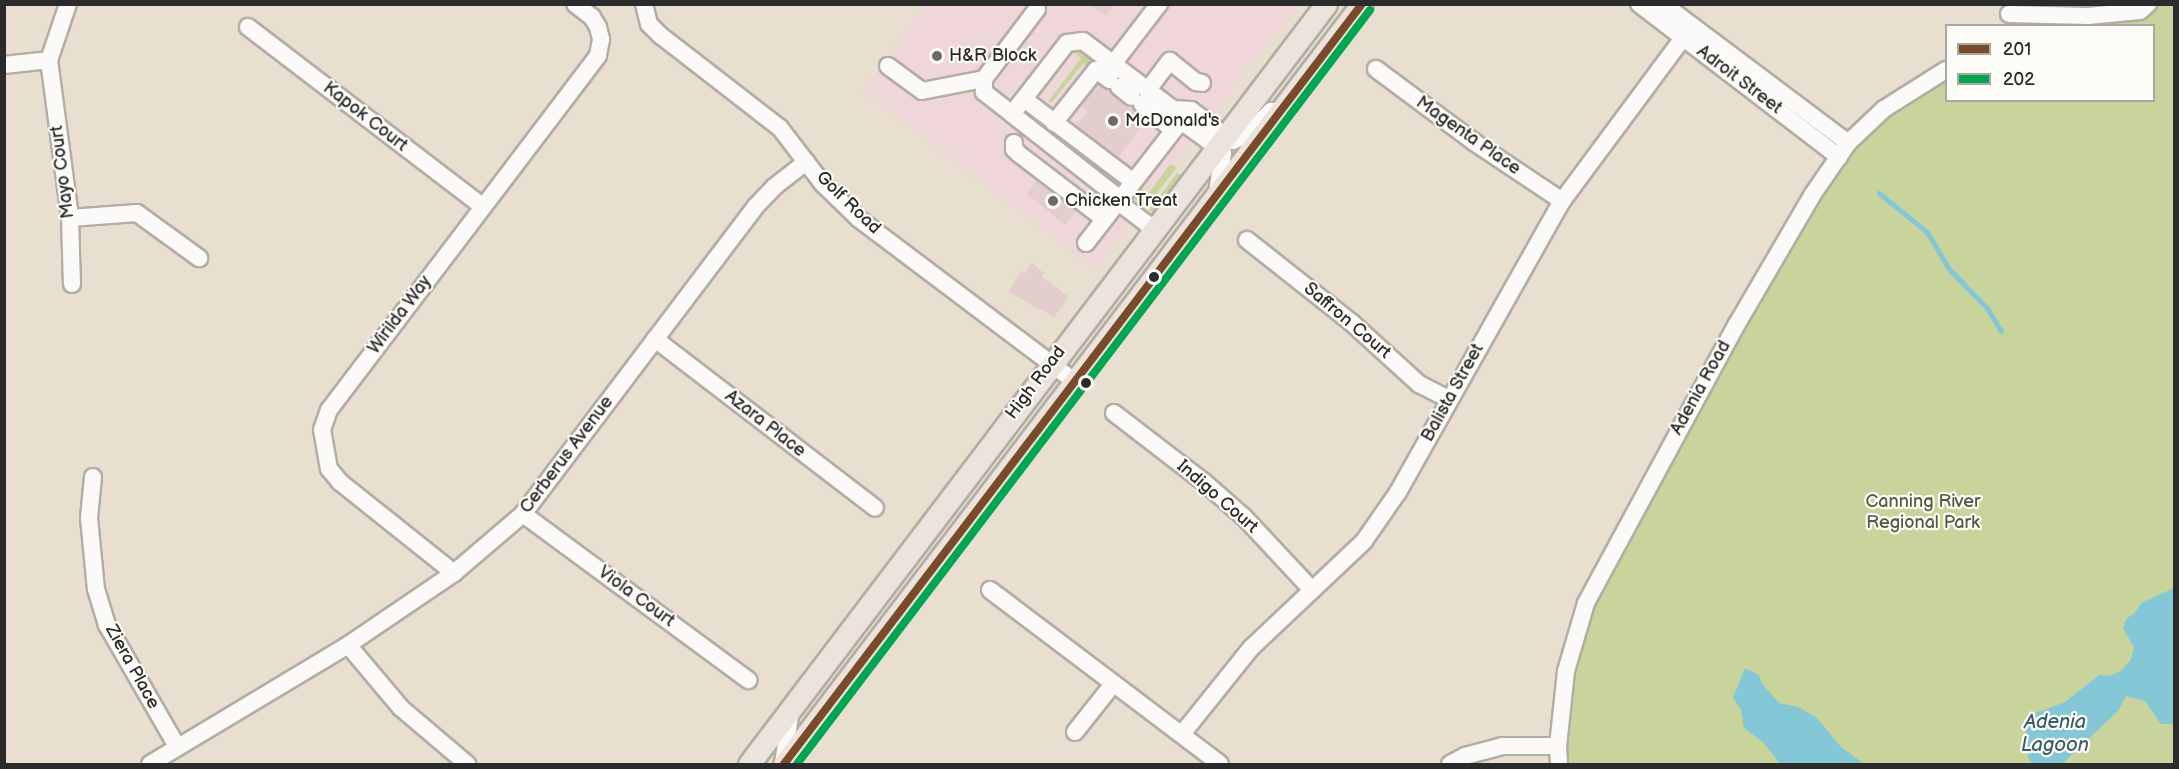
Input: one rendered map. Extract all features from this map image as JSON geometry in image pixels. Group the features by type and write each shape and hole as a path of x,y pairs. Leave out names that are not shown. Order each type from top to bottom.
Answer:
{"main road":[{"name":"High Road","path":"749,765 1326,4"},
{"name":"High Road","path":"783,765 1362,4"}],"street":[{"name":"Mayo Court","path":"68,4 49,60 70,218 72,284"},
{"name":"Wirilda Way","path":"454,573 340,482 329,469 322,430 329,410 598,55 602,39 592,17 575,4"},
{"name":"Golf Road","path":"644,4 649,24 780,128 823,184 859,219 1074,382"},
{"path":"1133,91 1158,4"},
{"name":"Adroit Street","path":"1638,4 1688,32 1843,150"},
{"name":"Adroit Street","path":"1663,4 1688,32"},
{"path":"2007,15 2088,16 2140,11 2148,4"},
{"path":"1037,9 984,79 984,92 1155,230"},
{"name":"Kapok Court","path":"248,27 482,206"},
{"name":"Balista Street","path":"1182,734 1251,648 1364,541 1398,492 1562,201 1688,32"},
{"path":"1011,114 1067,43 1083,41 1133,91"},
{"path":"4,65 49,60"},
{"path":"1133,91 1170,61 1196,82 1202,83"},
{"path":"888,66 922,91 984,79"},
{"name":"Magenta Place","path":"1377,69 1474,142 1562,201"},
{"path":"1050,120 1096,70 1133,91 1207,140 1221,143 1233,141 1248,134 1301,86"},
{"name":"Adenia Road","path":"1559,765 1558,746 1566,671 1586,603 1737,324 1813,194 1843,150 1884,109 1945,71"},
{"path":"1024,99 1132,181"},
{"path":"1086,243 1176,120"},
{"path":"1028,127 1014,143 1009,157 1012,163 1028,175"},
{"path":"1014,143 1014,150 1104,219"},
{"path":"1217,196 1222,166 1221,143"},
{"name":"Cerberus Avenue","path":"150,765 177,746 348,645 454,573 523,514 755,207 774,187 806,162"},
{"path":"70,218 137,213 199,258"},
{"name":"Saffron Court","path":"1247,240 1352,322 1419,384 1449,399"},
{"name":"Azara Place","path":"655,339 875,508"},
{"name":"Indigo Court","path":"1114,413 1204,482 1244,517 1312,590"},
{"name":"Ziera Place","path":"93,477 89,518 96,589 107,625 177,746"},
{"name":"Viola Court","path":"523,514 748,680"},
{"path":"990,590 1220,765"},
{"path":"348,645 401,708 467,765"},
{"path":"1075,732 1113,684"},
{"path":"783,765 791,709"},
{"path":"1450,765 1465,756 1502,746 1558,746"}],"shaded area":[{"path":"927,5 1296,5 1095,268 862,90"}],"green space":[{"name":"Canning River Regional Park","path":"2174,5 2174,764 1560,764 1562,682 1590,593 1827,169 1870,121 1945,68 1945,102 2155,102 2155,24 2009,24 2021,16"},
{"path":"1076,47 1127,87 1091,65 1082,65 1052,102 1048,102 1081,58 1071,50"},
{"path":"1170,164 1177,167 1146,208 1130,196 1139,186 1149,193"},
{"path":"1177,173 1184,176 1154,214 1149,210"}],"water":[{"name":"Adenia Lagoon","path":"2174,588 2174,724 2161,724 2145,701 2126,696 2118,711 2062,764 2032,764 2028,757 2026,730 2033,714 2065,702 2099,675 2109,676 2121,671 2130,661 2134,648 2123,628 2127,618 2134,614 2141,603"},
{"path":"1745,668 1759,675 1762,684 1779,703 1798,707 1817,718 1841,747 1864,764 1780,764 1764,743 1744,728 1741,710 1733,698"}],"building":[{"path":"1090,5 1114,5 1106,16"},
{"name":"McDonald's","path":"1113,77 1148,117 1118,158 1077,125 1088,112 1076,102 1093,80 1104,89"},
{"name":"Chicken Treat","path":"1038,179 1079,207 1065,225 1027,194"},
{"path":"1032,263 1044,273 1041,276 1069,297 1054,317 1008,292 1021,271 1024,274"}],"waterway":[{"path":"1879,193 1927,232 1949,269 1987,308 2001,331"}],"transit line":[{"name":"201","path":"784,764 1362,4"},
{"name":"202","path":"797,764 1370,10"}],"place":[{"name":"H&R Block","path":"937,56"},
{"name":"McDonald's","path":"1113,121"},
{"name":"Chicken Treat","path":"1053,201"}]}
